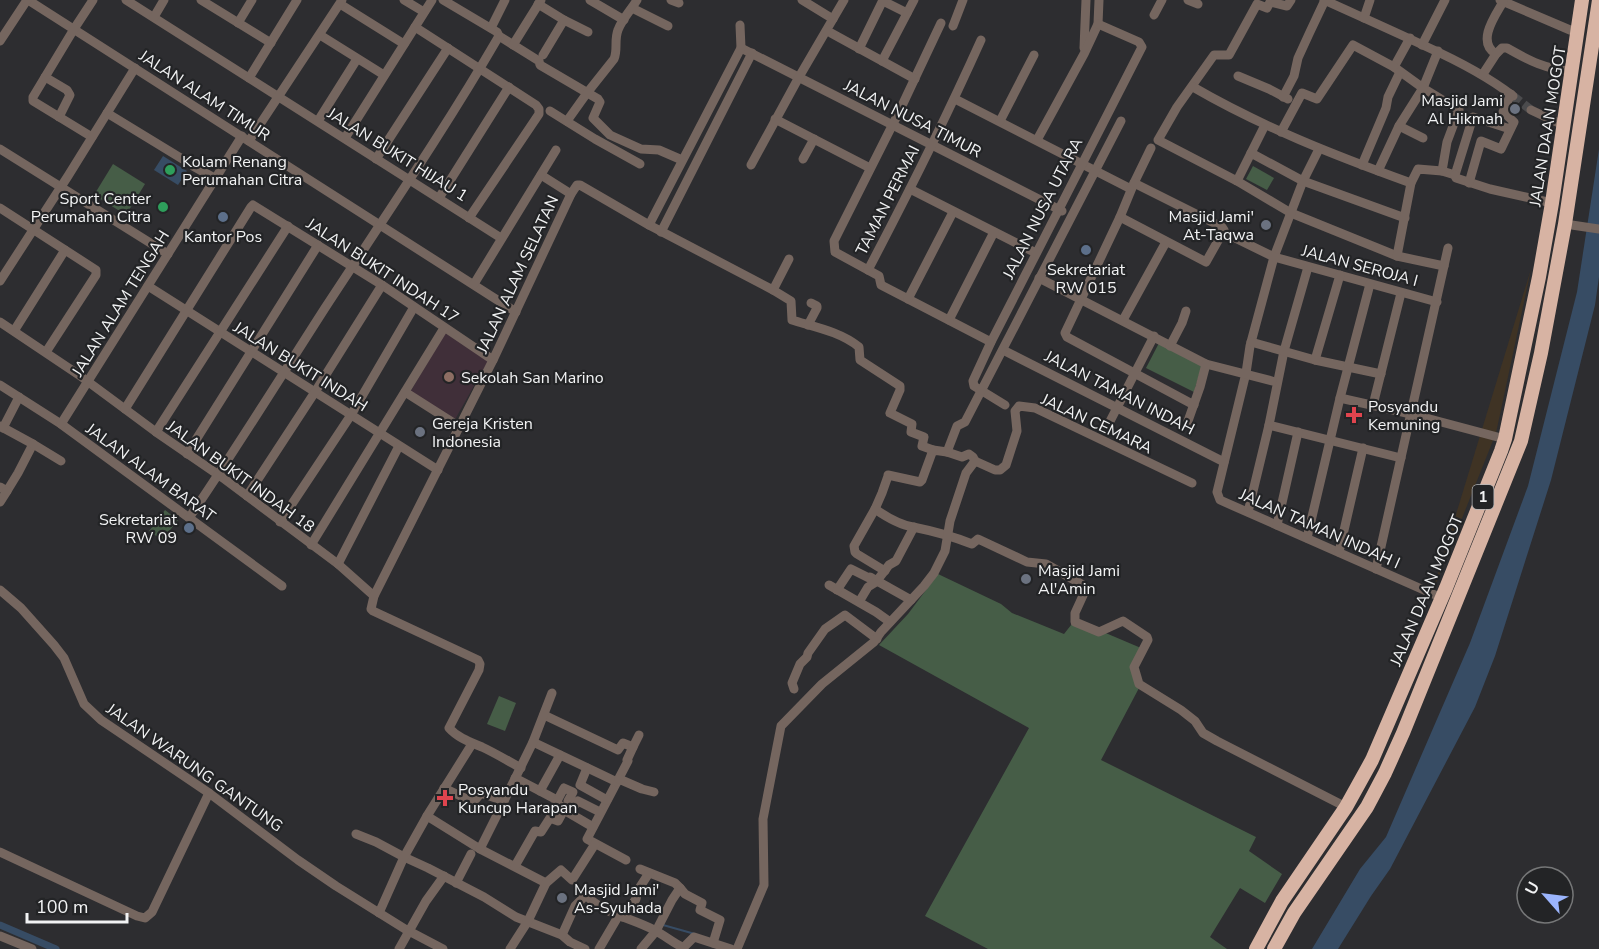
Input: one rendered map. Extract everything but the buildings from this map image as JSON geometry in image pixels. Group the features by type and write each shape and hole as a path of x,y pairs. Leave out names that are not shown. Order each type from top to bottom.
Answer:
{"highway":[{"name":"JALAN DAAN MOGOT","path":"1256,949 1271,918 1346,807 1372,760 1442,598 1505,439 1537,288 1582,3"},
{"path":"1582,3 1598,4"},
{"name":"JALAN DAAN MOGOT","path":"1274,949 1293,914 1367,807 1390,763 1521,441 1568,224 1598,4"},
{"path":"1323,842 1325,852 1336,851"},
{"path":"1306,865 1317,866 1319,876"}],"street":[{"name":"JALAN ALAM TIMUR","path":"28,0 516,312"},
{"path":"0,41 28,0"},
{"path":"92,137 33,101 33,97 93,0"},
{"name":"JALAN BUKIT HIJAU 1","path":"126,0 501,238"},
{"path":"154,17 164,0"},
{"path":"238,23 252,0"},
{"path":"249,78 297,0"},
{"path":"404,0 424,12"},
{"path":"345,138 432,0"},
{"path":"443,0 491,28 513,45 541,58"},
{"path":"491,28 506,0"},
{"path":"590,0 624,20"},
{"path":"802,0 833,19"},
{"path":"751,165 844,0"},
{"path":"882,62 914,0"},
{"path":"953,26 963,0"},
{"path":"1084,54 1086,0"},
{"path":"1037,140 1098,24 1099,0"},
{"path":"1154,15 1162,0"},
{"path":"1188,0 1198,4"},
{"path":"1194,405 1066,336 1066,331 1133,186 1177,107 1214,55 1229,55 1257,4 1266,8 1270,2 1287,6 1291,0"},
{"path":"1283,97 1294,76 1299,57 1324,0 1410,38 1483,74 1512,95 1503,112 1514,122 1502,148 1481,141 1469,183"},
{"path":"1364,18 1370,0"},
{"path":"1422,45 1445,0"},
{"path":"205,1 271,43"},
{"path":"859,49 883,1 907,14"},
{"path":"1496,54 1492,52 1487,41 1491,22 1501,1 1570,30 1578,31"},
{"path":"341,2 404,44"},
{"name":"JALAN ALAM TENGAH","path":"61,424 216,179 278,97 341,2"},
{"path":"513,45 540,2 564,20 588,33"},
{"path":"567,121 614,59 618,30 635,4 668,27"},
{"path":"564,20 541,58 540,65 598,99 600,102 593,118 610,135 641,149 659,150 682,160"},
{"path":"941,23 834,241 835,252 879,276 881,285 990,342"},
{"name":"JALAN NUSA UTARA","path":"982,391 973,384 990,342 1142,47 1139,42 1098,24"},
{"path":"510,949 528,921 548,881 561,870 591,901 621,916 656,928 682,948 693,937 735,948 764,885 763,819 781,726 822,684 874,642 934,573 945,551 950,521 966,473 975,461 969,454 962,457 922,446 924,437 911,432 912,424 890,413 900,386 860,360 859,347 853,342 792,320 790,301 650,225 741,48 740,25"},
{"path":"415,27 509,87 539,109 538,114 469,218"},
{"path":"831,33 915,79"},
{"path":"320,35 384,75"},
{"path":"189,518 410,180 499,36"},
{"path":"1362,165 1386,108 1397,70 1410,38"},
{"name":"TAMAN PERMAI","path":"868,270 955,99 981,40"},
{"path":"1281,132 1302,93 1317,99 1353,45 1460,110 1447,142 1442,171"},
{"path":"376,159 448,48"},
{"name":"JALAN NUSA TIMUR","path":"741,48 1072,216"},
{"path":"1483,74 1502,48 1507,48 1536,64 1571,71"},
{"path":"1378,171 1399,126 1423,88 1438,51"},
{"path":"661,232 752,53"},
{"path":"1000,121 1034,55"},
{"path":"318,121 357,59"},
{"path":"0,282 135,68"},
{"path":"1238,76 1296,103"},
{"path":"45,77 67,90 70,95 59,117"},
{"path":"439,198 509,87"},
{"path":"1193,87 1265,125 1319,149 1411,183"},
{"name":"JALAN SEROJA I","path":"955,99 1096,170 1226,231 1274,257 1437,302"},
{"path":"710,107 721,112"},
{"path":"1532,110 1563,125"},
{"path":"550,111 640,164"},
{"path":"107,113 184,160"},
{"path":"1455,175 1473,117 1510,129"},
{"path":"775,119 870,168"},
{"path":"947,452 957,426 965,422 982,391 1121,120"},
{"path":"1237,181 1265,125"},
{"path":"1399,126 1424,138"},
{"path":"803,159 814,139"},
{"path":"1155,144 1237,181 1291,213 1398,256 1444,266"},
{"path":"0,149 168,254"},
{"name":"JALAN TAMAN INDAH I","path":"1319,149 1303,181 1274,257 1251,342 1246,373 1217,492 1218,498 1442,598"},
{"path":"474,284 556,150"},
{"path":"1251,153 1303,181 1405,218"},
{"path":"194,166 216,179"},
{"path":"1398,256 1411,183 1418,169 1442,171 1469,183 1552,203"},
{"path":"541,175 571,194"},
{"name":"JALAN ALAM SELATAN","path":"374,596 460,427 577,185 650,225"},
{"path":"910,189 1036,253"},
{"name":"JALAN BUKIT INDAH 17","path":"186,311 251,207 256,206 382,285 493,360"},
{"path":"2,212 33,229 96,270 96,274 46,352"},
{"path":"908,299 953,212"},
{"path":"1120,217 1206,262 1224,230 1226,231"},
{"path":"1568,224 1599,229"},
{"path":"156,432 288,226"},
{"path":"949,320 994,232"},
{"path":"1123,320 1166,242"},
{"path":"187,454 318,245"},
{"path":"1376,568 1448,248"},
{"path":"14,331 65,250"},
{"path":"773,290 789,259"},
{"path":"1248,512 1284,351 1308,267"},
{"path":"1316,360 1340,274"},
{"path":"1039,278 1206,364 1272,381"},
{"path":"1307,538 1370,284"},
{"path":"247,496 382,285"},
{"name":"JALAN BUKIT INDAH","path":"148,286 438,470"},
{"path":"1373,405 1401,293"},
{"path":"808,325 817,308 811,303"},
{"path":"280,522 351,415 414,308"},
{"path":"125,409 186,311"},
{"path":"1170,346 1186,312"},
{"name":"JALAN BUKIT INDAH 18","path":"0,322 88,381 338,564 374,596 371,605 373,611 478,660 479,670 449,728 472,744"},
{"path":"311,545 444,328"},
{"path":"1106,429 1154,336"},
{"path":"1251,342 1316,360 1381,374"},
{"name":"JALAN TAMAN INDAH","path":"1003,350 1224,462"},
{"path":"1188,421 1206,364"},
{"name":"JALAN ALAM BARAT","path":"0,385 61,424 282,586"},
{"path":"982,391 1005,405"},
{"path":"405,392 460,427"},
{"path":"19,397 2,427 61,460"},
{"path":"1340,398 1505,439"},
{"name":"JALAN CEMARA","path":"975,461 995,470 1000,470 1006,465 1017,431 1015,411 1019,406 1035,408 1192,483"},
{"path":"1269,425 1401,458"},
{"path":"1277,525 1298,432"},
{"path":"0,502 3,489 18,473 33,444"},
{"path":"338,564 399,446"},
{"path":"1339,552 1363,448"},
{"path":"885,571 855,552 855,543 875,509 888,475 920,482 933,450"},
{"path":"875,509 903,524 947,534 972,544 978,539 981,540 1027,562 1046,564 1083,585 1086,589 1076,613 1076,622 1099,633 1123,621 1146,635 1148,640 1134,667 1139,684 1196,721 1203,733 1346,807"},
{"path":"859,602 868,587 889,565 896,561 914,527"},
{"path":"890,622 833,588 851,569 877,580 911,600"},
{"name":"JALAN WARUNG GANTUNG","path":"0,590 21,608 54,645 64,658 80,696 89,710 100,720 209,793 298,860 379,913 443,949"},
{"path":"794,689 792,683 808,653 825,630 845,615 877,638"},
{"path":"456,883 504,801 533,742 552,693"},
{"path":"544,715 618,750 623,743 633,747"},
{"path":"626,860 587,839 639,735"},
{"path":"533,742 618,781 654,792"},
{"path":"379,913 404,857 472,744 520,768"},
{"path":"540,791 560,755"},
{"path":"587,768 580,785 607,801"},
{"path":"515,778 557,800"},
{"path":"444,788 471,801 481,793 504,801"},
{"path":"593,827 556,804 557,800 564,788 573,792 568,801 575,805 578,801 600,812"},
{"path":"0,852 145,918 149,915 209,793"},
{"path":"514,866 535,831 541,832 550,818 557,821 564,810"},
{"path":"427,816 476,852 548,881"},
{"path":"356,834 444,876 516,917 562,935 568,946 585,949"},
{"path":"572,880 595,844"},
{"path":"598,949 636,899 644,871 675,883 685,894 702,903 700,910 720,920 713,941"},
{"path":"399,949 426,901 444,876"},
{"path":"641,949 680,888"},
{"path":"562,935 575,906 586,895"},
{"path":"0,936 32,949"}],"shaded area":[{"path":"1531,269 1496,433 1431,596"},
{"name":"Sekolah San Marino","path":"445,333 488,361 453,423 409,394"}],"green space":[{"path":"113,164 145,184 126,215 94,195"},
{"path":"1253,166 1274,178 1267,190 1246,179"},
{"path":"1159,343 1202,365 1194,392 1146,368"},
{"path":"165,510 178,520 162,540 149,531"},
{"path":"938,574 1001,604 1012,613 1064,634 1075,620 1141,648 1132,668 1139,688 1101,760 1256,837 1249,851 1282,874 1265,903 1240,888 1210,937 1227,949 988,949 925,916 1029,728 879,645 908,614"},
{"path":"499,696 516,703 505,731 487,724"}],"water":[{"path":"1599,149 1599,277 1595,305 1551,480 1495,656 1475,707 1390,869 1338,949 1312,949 1360,869 1386,837 1470,643 1528,486 1577,292"},
{"name":"Kolam Renang Perumahan Citra","path":"163,156 187,171 178,185 154,170"}],"waterway":[{"path":"0,925 56,949"},
{"path":"663,925 695,934"}],"tunnel":[{"path":"1513,96 1531,110"}],"place":[{"name":"Masjid Jami Al Hikmah","path":"1515,109"},
{"name":"Kolam Renang Perumahan Citra","path":"170,170"},
{"name":"Sport Center Perumahan Citra","path":"163,207"},
{"name":"Kantor Pos","path":"223,217"},
{"name":"Masjid Jami' At-Taqwa","path":"1266,225"},
{"name":"Sekretariat RW 015","path":"1086,250"},
{"name":"Sekolah San Marino","path":"449,377"},
{"name":"Posyandu Kemuning","path":"1354,415"},
{"name":"Gereja Kristen Indonesia","path":"420,432"},
{"name":"Sekretariat RW 09","path":"189,528"},
{"name":"Masjid Jami Al'Amin","path":"1026,579"},
{"name":"Posyandu Kuncup Harapan","path":"445,798"},
{"name":"Masjid Jami' As-Syuhada","path":"562,898"}]}
